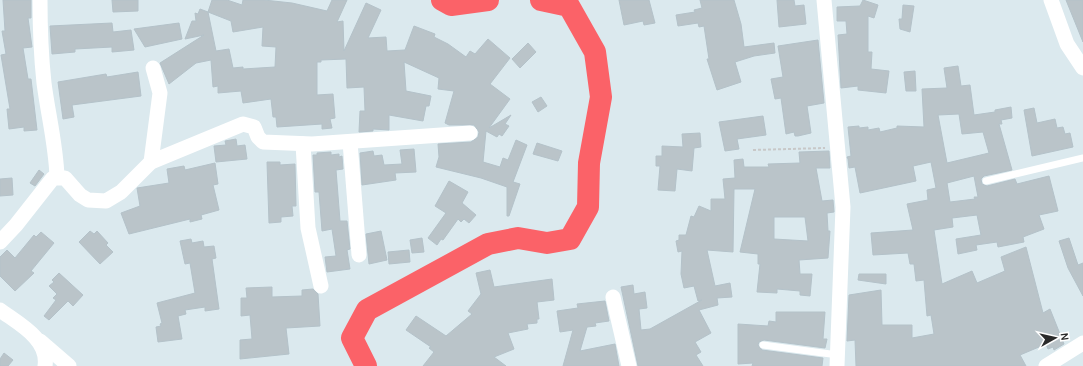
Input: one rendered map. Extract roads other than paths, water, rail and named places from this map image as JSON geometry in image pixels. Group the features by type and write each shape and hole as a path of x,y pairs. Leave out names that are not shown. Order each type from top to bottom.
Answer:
{"street":[{"path":"40,0 40,35 44,83 56,153 57,177"},
{"path":"824,0 843,207 838,360"},
{"path":"1051,0 1067,44 1080,61"},
{"path":"151,162 160,94 153,68"},
{"path":"0,242 16,225 50,181 57,177 68,180 80,195 88,200 106,201 121,192 151,162 243,124 254,127 258,137 263,142 303,144 470,133"},
{"path":"350,142 360,255"},
{"path":"303,144 308,228 321,286"},
{"path":"613,297 629,366"},
{"path":"0,310 70,366"},
{"path":"38,339 44,349 45,366"},
{"path":"1046,366 1083,343"}],"lane":[{"path":"986,181 1083,158"},
{"path":"763,345 838,360"}],"waterway":[{"path":"442,0 451,5 488,0"},
{"path":"366,366 352,338 367,310 488,244 518,238 547,243 570,239 588,207 589,163 601,97 595,52 569,6 541,0"}]}
